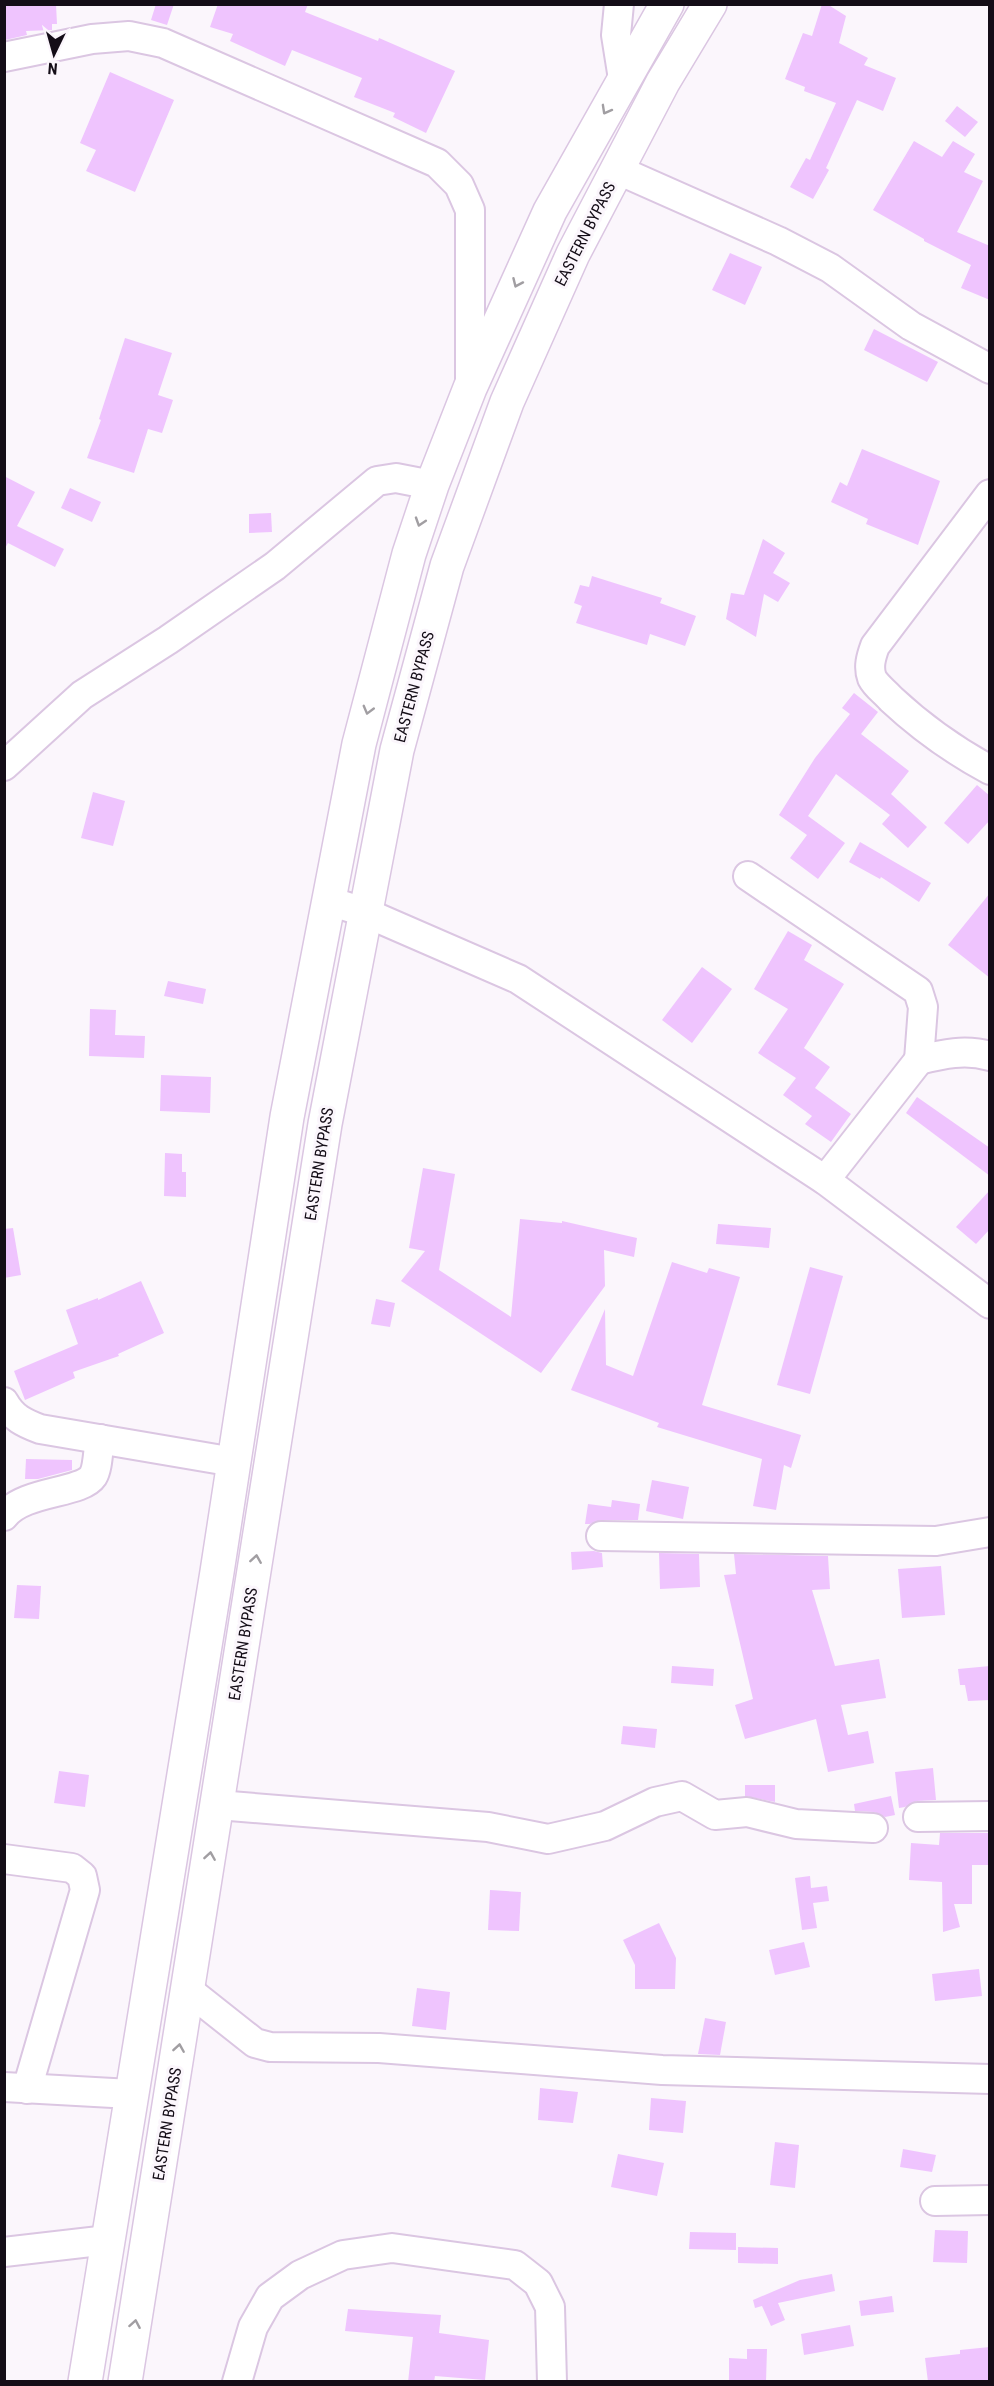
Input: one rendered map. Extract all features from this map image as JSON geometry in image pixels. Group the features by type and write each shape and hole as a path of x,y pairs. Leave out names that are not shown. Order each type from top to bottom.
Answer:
{"main road":[{"path":"85,2382 234,1462 287,1118 359,744 409,554 432,485 470,388 550,211 667,4"},
{"name":"EASTERN BYPASS","path":"125,2382 325,1124 397,750 447,566 507,402 573,254 663,82 710,4"}],"street":[{"path":"619,4 616,35 623,79"},
{"path":"4,57 92,39 129,36 164,43 437,164 459,184 470,210 470,388"},
{"path":"618,170 778,241 830,268 911,326 990,369"},
{"path":"4,766 82,695 168,640 275,566 377,481 396,478 432,485"},
{"path":"990,494 875,646 870,658 873,681 915,722 964,756 990,770"},
{"path":"748,876 918,991 923,1007 919,1060 825,1180"},
{"path":"328,902 364,912 518,979 825,1180 990,1304"},
{"path":"919,1060 948,1053 976,1052 990,1056"},
{"path":"4,1402 12,1414 32,1426 234,1462"},
{"path":"4,1516 26,1500 86,1482 94,1475 99,1439"},
{"path":"601,1536 936,1541 990,1532"},
{"path":"218,1805 488,1827 548,1839 605,1826 655,1802 682,1796 715,1815 747,1812 796,1824 873,1828"},
{"path":"918,1817 990,1816"},
{"path":"4,1859 72,1868 82,1876 85,1890 16,2088 131,2094"},
{"path":"188,1990 255,2043 270,2047 379,2048 662,2070 990,2079"},
{"path":"935,2201 990,2200"},
{"path":"4,2252 108,2240"},
{"path":"237,2382 253,2327 270,2296 300,2275 343,2255 392,2248 515,2265 538,2283 550,2307 552,2382"}],"building":[{"path":"4,4 56,4 57,24 52,24 52,30 26,31 27,35 5,40"},
{"path":"156,4 174,4 167,25 151,20"},
{"path":"218,4 308,4 305,12 378,41 379,38 455,71 426,133 393,117 395,113 354,97 362,78 292,50 285,66 230,41 233,34 210,27"},
{"path":"822,4 827,4 846,16 839,43 868,58 864,65 896,78 883,111 857,100 826,168 829,170 813,199 790,187 806,158 810,160 836,103 804,91 805,87 785,79 803,33 812,36"},
{"path":"110,72 174,100 135,192 86,171 96,150 80,143"},
{"path":"957,106 978,122 965,137 945,121"},
{"path":"914,141 942,157 953,141 975,154 964,172 983,181 957,232 990,246 990,300 961,288 971,265 924,241 873,210"},
{"path":"730,253 762,267 745,305 712,290"},
{"path":"874,329 938,362 927,382 864,350"},
{"path":"125,338 172,353 158,395 173,400 162,433 148,429 134,473 87,458 101,420 99,419"},
{"path":"862,449 940,481 918,545 866,524 868,519 831,502 840,482 847,486"},
{"path":"4,476 35,492 17,526 64,549 55,567 8,543 4,550"},
{"path":"70,488 101,502 92,522 61,508"},
{"path":"271,513 272,532 249,533 249,514"},
{"path":"763,539 785,553 773,573 790,583 778,602 764,594 756,637 726,619 731,593 744,595"},
{"path":"592,576 662,598 660,603 696,616 685,646 650,634 647,645 576,623 582,606 574,603 580,585 589,587"},
{"path":"854,693 878,712 861,734 909,771 891,794 927,827 908,848 882,824 890,815 836,774 808,816 845,843 818,879 790,858 807,835 779,815 815,758 850,714 842,708"},
{"path":"977,785 990,796 990,820 968,844 944,823"},
{"path":"93,792 125,801 113,846 81,838"},
{"path":"860,842 931,883 919,902 881,877 880,879 849,862"},
{"path":"990,893 990,978 948,945"},
{"path":"788,931 812,945 804,960 844,984 804,1048 830,1067 815,1088 851,1114 831,1142 805,1124 812,1116 783,1095 796,1078 758,1053 788,1009 754,989"},
{"path":"702,967 732,989 692,1043 662,1020"},
{"path":"168,981 206,989 203,1004 164,996"},
{"path":"90,1009 116,1010 115,1035 145,1036 144,1058 89,1056"},
{"path":"161,1075 211,1077 210,1113 160,1111"},
{"path":"917,1097 990,1148 990,1176 906,1113"},
{"path":"165,1153 182,1154 182,1172 186,1172 186,1197 164,1196"},
{"path":"423,1168 455,1174 439,1270 511,1317 520,1219 562,1223 562,1221 637,1238 634,1257 604,1250 605,1286 541,1373 401,1281 425,1251 409,1248"},
{"path":"990,1190 990,1229 976,1244 956,1227"},
{"path":"718,1224 771,1228 769,1248 716,1244"},
{"path":"13,1228 21,1275 4,1278 4,1229"},
{"path":"672,1262 707,1273 709,1268 740,1277 702,1405 801,1435 791,1468 784,1465 776,1510 753,1506 762,1459 657,1427 659,1423 571,1390 605,1309 606,1365 633,1376"},
{"path":"810,1267 843,1276 810,1394 777,1385"},
{"path":"141,1281 164,1333 118,1354 119,1356 73,1372 75,1378 25,1400 14,1371 78,1344 66,1310 98,1298 98,1300"},
{"path":"376,1299 395,1303 390,1327 371,1324"},
{"path":"26,1459 72,1460 72,1470 38,1479 25,1479"},
{"path":"652,1480 689,1487 683,1519 646,1511"},
{"path":"612,1500 640,1504 638,1520 601,1520 585,1524 588,1504 611,1507"},
{"path":"571,1552 602,1553 603,1567 572,1570"},
{"path":"659,1553 699,1554 700,1587 660,1589"},
{"path":"734,1554 828,1556 830,1589 812,1590 835,1666 879,1659 886,1698 841,1705 848,1735 868,1731 874,1763 828,1772 816,1719 745,1739 735,1705 753,1699 724,1575 736,1574"},
{"path":"941,1566 945,1615 902,1618 898,1569"},
{"path":"17,1585 41,1586 39,1619 14,1618"},
{"path":"672,1666 714,1669 713,1686 671,1683"},
{"path":"990,1666 990,1700 968,1701 965,1685 960,1685 958,1669"},
{"path":"623,1726 657,1729 655,1748 621,1744"},
{"path":"933,1768 936,1800 917,1801 899,1808 895,1772"},
{"path":"59,1771 89,1775 85,1807 54,1803"},
{"path":"745,1785 775,1785 775,1802 745,1796"},
{"path":"891,1796 895,1815 885,1817 874,1812 855,1811 854,1804"},
{"path":"940,1833 990,1833 990,1865 972,1865 972,1904 954,1904 960,1927 943,1932 942,1882 909,1880 911,1843 939,1845"},
{"path":"810,1876 811,1888 827,1886 829,1901 813,1903 817,1928 802,1930 795,1878"},
{"path":"490,1890 521,1892 519,1931 488,1930"},
{"path":"659,1923 676,1958 675,1989 635,1989 635,1965 623,1940"},
{"path":"804,1942 810,1967 775,1975 769,1950"},
{"path":"979,1969 982,1996 935,2001 932,1974"},
{"path":"417,1988 450,1992 446,2030 412,2026"},
{"path":"705,2018 726,2022 720,2055 698,2054"},
{"path":"540,2088 578,2092 573,2123 538,2120"},
{"path":"651,2098 686,2101 683,2133 649,2130"},
{"path":"775,2142 799,2145 795,2188 770,2185"},
{"path":"903,2149 936,2155 932,2172 900,2167"},
{"path":"618,2154 664,2163 657,2196 611,2187"},
{"path":"935,2230 968,2231 967,2263 933,2262"},
{"path":"690,2232 736,2233 736,2250 689,2249"},
{"path":"738,2247 778,2248 778,2264 738,2263"},
{"path":"832,2274 835,2291 778,2303 785,2320 771,2326 762,2306 755,2308 753,2300 800,2280"},
{"path":"892,2296 894,2312 861,2316 859,2301"},
{"path":"348,2309 441,2315 439,2333 489,2340 485,2380 435,2376 434,2382 408,2382 413,2337 345,2331"},
{"path":"850,2325 854,2346 804,2355 801,2334"},
{"path":"990,2347 990,2382 928,2382 925,2358 960,2354 960,2350"},
{"path":"747,2349 767,2349 766,2382 729,2382 729,2358 747,2359"}]}
